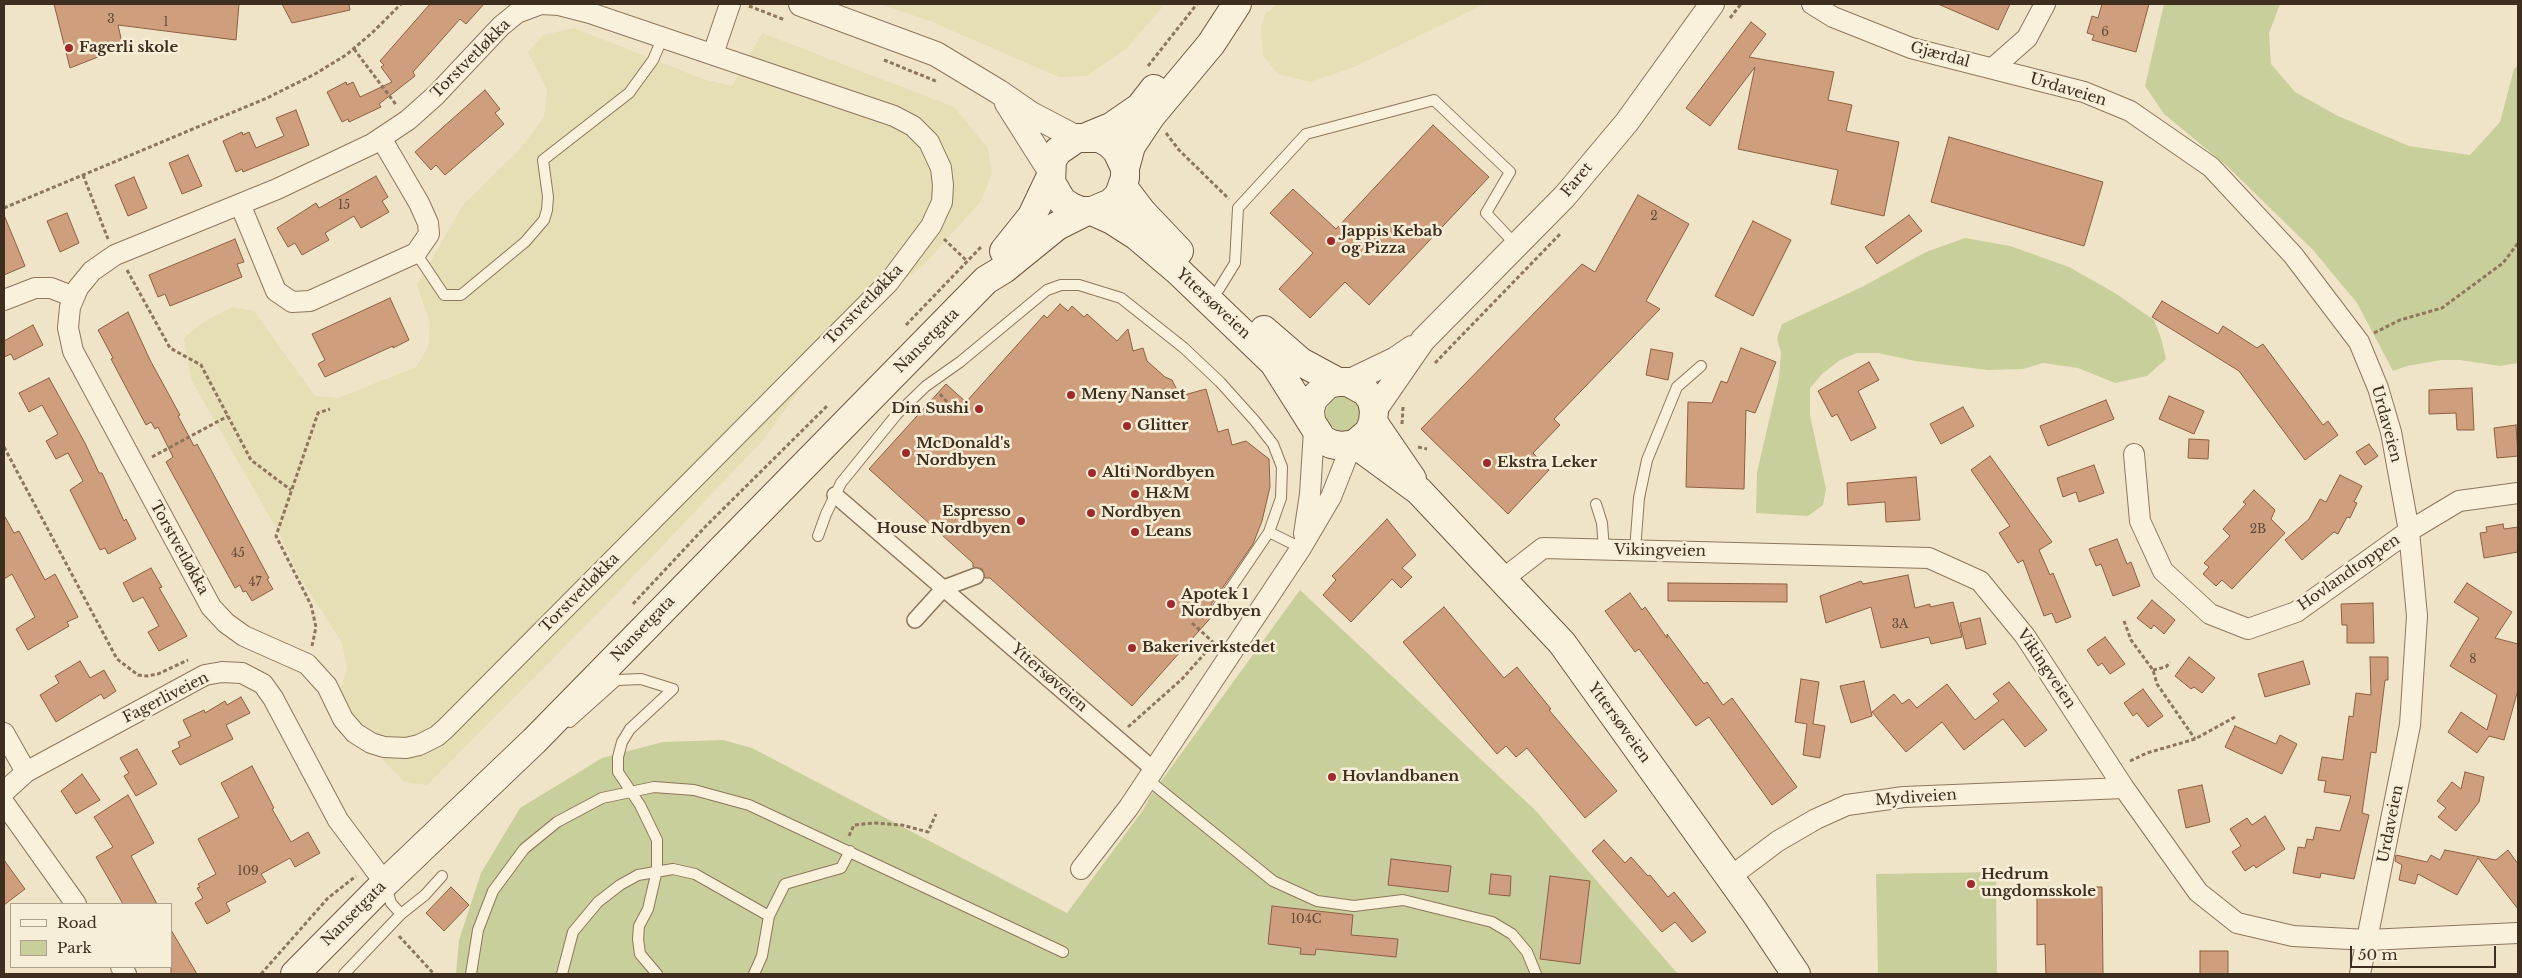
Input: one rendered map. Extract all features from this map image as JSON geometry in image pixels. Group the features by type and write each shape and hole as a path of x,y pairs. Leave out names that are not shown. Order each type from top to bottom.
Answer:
{"main road":[{"path":"1222,4 1140,107 1111,127 1083,137 1058,151 1050,175 1055,193 1062,201 1071,207 1090,211 1112,204 1124,177 1131,146 1151,116 1211,44 1237,4"},
{"path":"1083,137 1100,138 1110,144 1117,151 1124,177"},
{"name":"Nansetgata","path":"986,280 997,260 1032,216 1050,175"},
{"name":"Yttersøveien","path":"1124,177 1167,240 1219,289 1286,351 1301,362 1343,382"},
{"name":"Yttersøveien","path":"1090,211 1112,220 1137,236 1178,270 1255,343 1286,380 1313,426"},
{"name":"Nansetgata","path":"295,974 385,883 534,741 986,280 1004,269 1049,231 1090,211"},
{"path":"1343,382 1366,392 1372,401 1374,416 1369,432 1354,444 1341,446 1331,444 1322,439 1313,426 1310,410 1313,399 1328,384 1343,382"},
{"name":"Yttersøveien","path":"1374,416 1419,491"},
{"name":"Yttersøveien","path":"1354,444 1419,491 1562,643 1730,878 1791,972"}],"street":[{"name":"Torstvetløkka","path":"541,4 559,5 712,54 894,116 913,126 929,142 941,168 942,202 931,226 889,282 437,736 419,745 400,748 384,747 362,739 343,719 328,686 307,664 244,636 226,623 211,606 73,350 68,328 70,307 78,288 92,271 117,254 240,204 364,148 381,138 408,120 436,95 501,26 517,13 530,7 541,4"},
{"path":"712,54 730,4"},
{"path":"801,4 936,54 999,92 1031,114 1083,137"},
{"name":"Faret","path":"1374,416 1424,340 1564,196 1627,122 1712,4"},
{"name":"Gjærdal","path":"1812,4 1833,17 1911,48 1992,68"},
{"path":"1992,68 2027,38 2045,4"},
{"name":"Urdaveien","path":"1992,68 2084,92 2130,111 2212,167 2293,255 2359,342 2378,388 2391,432 2409,530 2417,616 2410,725 2360,974"},
{"path":"999,92 1050,175"},
{"path":"240,204 276,291 292,302 310,301 416,253 429,234 428,223 419,203 381,138"},
{"path":"4,300 35,288 51,288 74,297"},
{"name":"Faret","path":"1343,382 1396,359 1424,340"},
{"path":"1301,548 1310,494 1313,426"},
{"path":"1081,869 1129,807 1301,548 1331,497 1354,444"},
{"name":"Hovlandtoppen","path":"2134,454 2140,521 2163,571 2210,614 2248,629 2296,612 2409,530 2460,501 2518,492"},
{"name":"Yttersøveien","path":"835,495 944,588 1150,774"},
{"name":"Vikingveien","path":"1502,579 1543,548 1929,558 1980,581 2025,636 2119,780 2198,892 2237,924 2293,936 2368,940 2518,933"},
{"path":"915,620 944,588 976,576"},
{"name":"Fagerliveien","path":"4,792 26,772 205,675 222,672 242,673 263,684 273,698 338,820 385,883"},
{"path":"4,734 26,772"},
{"name":"Mydiveien","path":"1730,878 1778,841 1816,819 1847,805 1904,797 2119,780"},
{"path":"4,803 75,903"}],"lane":[{"path":"416,253 444,295 461,295 525,242 544,220 548,210 543,160 629,93 653,60 662,39"},
{"path":"1219,289 1235,264 1238,208 1306,134 1434,100 1510,172 1486,213 1516,245"},
{"path":"818,536 841,483 897,414 926,386 960,362 1047,290 1061,285 1079,285 1121,298 1184,348 1220,382 1273,444 1282,467 1281,498 1269,532 1218,608"},
{"path":"1634,550 1638,498 1647,460 1677,387 1701,366"},
{"path":"1596,504 1602,523 1604,550"},
{"path":"1269,532 1301,548"},
{"path":"534,741 570,722 617,680 641,679 673,689 630,729 622,742 618,772 640,805 657,840 657,870 648,909 640,926 638,940 640,954 657,974"},
{"path":"1150,774 1273,881 1317,901 1354,906 1403,900 1492,922 1512,934 1527,952 1536,974"},
{"path":"471,974 478,930 493,890 524,849 556,822 602,798 629,791 654,788 694,790 720,795 749,805 1063,952"},
{"path":"754,974 762,956 769,916 785,884 841,868 846,849"},
{"path":"562,974 573,932 598,902 620,885 638,875 657,870 673,869 695,874 769,916"},
{"path":"344,974 401,914 425,895 442,876"},
{"path":"385,883 391,903 401,914"}],"path":[{"path":"4,208 267,98 315,74 354,49 401,4"},
{"path":"1143,73 1197,4"},
{"path":"354,49 408,120"},
{"path":"1163,130 1179,150 1238,208"},
{"path":"83,175 117,254 170,348 201,364 251,460 291,490"},
{"path":"931,226 967,261"},
{"path":"2359,342 2400,320 2442,308 2503,264 2518,243"},
{"path":"307,664 316,627 315,616 311,604 276,536 318,413 330,409"},
{"path":"134,466 228,416"},
{"path":"4,447 117,659 138,675 147,676 158,674 196,657"},
{"path":"2124,621 2131,640 2153,670 2157,684 2194,739"},
{"path":"1192,623 1214,643"},
{"path":"2153,670 2166,666 2170,662"},
{"path":"2119,780 2133,760 2148,753 2194,739 2235,717"},
{"path":"846,849 854,825 874,823 902,825 928,832 936,814"},
{"path":"390,926 434,974"}],"shaded area":[{"path":"879,4 1165,4 1127,48 1087,76 1059,77 930,21"},
{"path":"1278,4 1485,4 1354,67 1310,82 1278,74 1263,56 1261,27 1266,13"},
{"path":"574,28 703,79 732,86 762,33 954,107 988,148 992,174 980,202 924,265 876,301 821,360 764,439 608,603 427,785 405,782 385,763 372,743 342,706 341,690 347,667 342,643 298,574 281,537 191,379 184,338 202,323 232,307 254,311 315,396 338,398 416,367 428,347 430,323 417,285 463,205 521,148 544,117 547,89 528,52 543,35"}],"green space":[{"path":"2164,4 2280,4 2269,33 2271,64 2295,92 2338,116 2409,146 2470,155 2500,122 2514,69 2518,65 2518,363 2500,366 2460,360 2441,360 2407,366 2393,371 2357,303 2313,250 2226,165 2164,114 2145,86"},
{"path":"1965,238 2010,246 2069,267 2115,293 2154,320 2166,359 2147,376 2115,383 2078,368 2043,363 2023,369 1988,370 1915,361 1878,353 1857,353 1840,360 1822,374 1810,388 1810,415 1826,489 1823,505 1808,516 1756,513 1757,472 1779,378 1781,353 1777,338 1782,324 1862,287 1926,252"},
{"path":"1343,397 1355,402 1360,414 1355,426 1343,431 1331,426 1326,414 1331,402"},
{"name":"Hovlandbanen","path":"1300,590 1535,810 1678,974 456,974 459,940 481,873 520,808 602,758 663,742 723,740 752,748 1067,913"},
{"name":"Hedrum ungdomsskole","path":"1996,872 1997,974 1878,974 1876,874"}],"building":[{"path":"54,4 239,4 236,40 118,25 123,47 70,68"},
{"path":"282,4 349,4 350,10 292,23"},
{"path":"430,4 484,4 466,24 460,19 413,72 415,76 379,104 381,107 349,122 348,119 342,122 327,92 346,82 347,85 353,82 360,97 392,82 381,67 384,65 380,61"},
{"path":"1938,4 2010,4 1998,30"},
{"path":"2102,4 2149,4 2136,52 2092,40 2094,35 2087,33 2092,16 2098,18"},
{"path":"1751,22 1766,34 1749,57 1834,72 1828,100 1852,105 1846,131 1899,142 1884,216 1831,204 1838,170 1738,149 1755,67 1710,126 1686,108"},
{"path":"485,90 500,109 495,113 504,124 445,175 436,165 431,170 415,152"},
{"path":"296,110 309,145 243,172 242,169 236,172 223,141 242,132 243,135 249,132 256,148 284,136 276,118"},
{"path":"1433,125 1489,177 1369,305 1345,282 1310,318 1279,289 1313,253 1270,213 1293,189 1336,229"},
{"path":"1949,137 2103,182 2084,246 1931,202"},
{"path":"188,155 202,186 182,194 169,163"},
{"path":"376,176 388,197 382,201 389,212 361,228 354,216 325,233 329,240 302,255 295,243 288,247 277,228 316,203 319,208"},
{"path":"134,177 147,208 128,216 115,185"},
{"path":"1638,195 1689,224 1646,301 1660,309 1554,419 1560,425 1533,453 1549,470 1508,514 1421,429 1582,264 1595,272"},
{"path":"67,213 79,243 60,252 47,221"},
{"path":"4,215 25,266 4,275"},
{"path":"1909,215 1922,231 1877,264 1865,247"},
{"path":"1753,221 1791,240 1753,316 1715,296"},
{"path":"235,239 244,262 237,264 242,277 170,306 165,294 158,297 149,275"},
{"path":"390,298 409,340 325,377 318,364 325,360 312,334"},
{"path":"2162,301 2218,334 2223,326 2257,348 2263,344 2323,425 2328,421 2338,435 2305,460 2239,371 2152,317"},
{"name":"Nordbyen","path":"1060,304 1068,311 1072,306 1084,317 1087,314 1117,341 1128,329 1133,351 1143,348 1147,361 1165,377 1172,380 1180,396 1206,389 1218,432 1228,429 1232,445 1246,441 1269,459 1270,487 1262,521 1253,544 1212,603 1210,608 1215,613 1132,706 990,578 985,578 982,569 973,567 973,563 869,469 946,384 966,402 1044,315 1047,318"},
{"path":"128,312 150,360 180,415 178,416 194,446 197,444 269,578 267,579 273,589 252,601 246,591 243,592 240,585 235,588 166,462 173,457 158,427 155,429 151,422 146,425 98,330"},
{"path":"33,325 43,345 14,360 11,354 4,357 4,341"},
{"path":"1741,348 1776,362 1755,413 1746,410 1744,489 1686,487 1688,402 1712,403 1721,381 1727,383"},
{"path":"1651,349 1673,353 1668,380 1646,375"},
{"path":"1869,362 1879,380 1858,391 1876,428 1851,441 1837,414 1832,417 1818,391"},
{"path":"49,378 85,443 99,473 102,473 124,521 126,519 136,539 108,554 105,548 100,550 70,490 83,481 68,453 56,459 46,441 58,434 42,405 29,412 19,393"},
{"path":"2472,388 2474,430 2457,430 2456,413 2429,414 2429,390"},
{"path":"2169,396 2204,411 2194,434 2159,419"},
{"path":"2106,400 2114,419 2048,446 2040,426"},
{"path":"1963,407 1974,426 1941,444 1930,424"},
{"path":"2516,425 2518,456 2497,458 2494,428"},
{"path":"2189,439 2209,440 2208,459 2188,458"},
{"path":"2369,444 2378,456 2365,465 2356,452"},
{"path":"1990,456 2052,542 2039,550 2050,575 2053,573 2071,617 2056,623 2052,613 2044,616 2023,560 2018,563 1999,533 2010,526 1971,470"},
{"path":"2094,465 2104,493 2079,502 2076,492 2063,497 2057,478"},
{"path":"2340,475 2362,486 2354,502 2357,503 2350,518 2347,517 2338,534 2334,532 2302,560 2285,540 2309,519 2320,499 2326,502"},
{"path":"1916,477 1920,520 1886,522 1885,502 1848,505 1847,483"},
{"path":"2254,490 2275,510 2271,519 2285,533 2232,589 2222,580 2216,586 2203,574 2209,567 2204,563 2230,536 2223,529 2246,504 2243,502"},
{"path":"4,515 14,533 19,531 45,580 55,574 78,617 67,622 69,626 28,650 16,629 35,617 12,574 4,579"},
{"path":"1387,519 1416,555 1402,568 1412,577 1401,588 1392,579 1351,622 1323,595 1336,580 1332,576"},
{"path":"2503,524 2504,529 2518,527 2518,552 2484,558 2480,533 2487,532 2486,527"},
{"path":"2117,539 2127,564 2131,562 2140,586 2113,596 2101,564 2096,566 2089,549"},
{"path":"151,568 162,587 159,588 187,636 159,651 148,632 159,626 143,597 133,602 123,583"},
{"path":"1908,575 1915,608 1930,604 1930,607 1953,602 1962,637 1931,644 1929,637 1881,648 1871,607 1826,623 1820,596 1861,581 1863,584"},
{"path":"1668,583 1787,584 1787,602 1668,601"},
{"path":"2467,583 2512,612 2495,638 2518,644 2518,690 2504,740 2489,736 2477,753 2448,732 2461,712 2487,730 2497,695 2450,666 2479,618 2454,602"},
{"path":"1630,593 1642,610 1645,607 1667,638 1667,634 1704,684 1707,682 1723,705 1732,698 1797,787 1772,805 1709,717 1696,726 1639,649 1635,652 1605,611"},
{"path":"2152,600 2175,620 2164,634 2154,625 2151,629 2137,618"},
{"path":"2373,603 2374,643 2347,643 2347,625 2342,625 2341,604"},
{"path":"1444,607 1504,678 1517,667 1551,709 1549,710 1617,791 1585,818 1527,748 1516,757 1506,746 1497,754 1403,642"},
{"path":"1980,618 1986,644 1966,649 1960,623"},
{"path":"2105,637 2125,664 2110,674 2102,663 2098,666 2087,650"},
{"path":"2189,657 2215,678 2202,693 2194,687 2191,689 2175,676"},
{"path":"2370,657 2388,657 2388,680 2385,680 2376,753 2371,752 2362,813 2369,815 2354,879 2321,873 2320,878 2293,873 2298,847 2305,848 2307,839 2313,840 2316,827 2340,831 2351,796 2324,792 2326,781 2318,780 2322,757 2343,760 2349,716 2353,717 2356,693 2371,695"},
{"path":"80,661 90,678 104,670 116,691 104,699 101,694 56,722 40,695 59,683 55,676"},
{"path":"2303,661 2310,684 2265,697 2258,674"},
{"path":"1801,679 1819,682 1813,724 1825,726 1820,758 1803,755 1807,724 1795,722"},
{"path":"1864,681 1872,716 1851,723 1840,686"},
{"path":"2009,682 2047,730 2025,747 2003,719 1964,750 1942,722 1906,752 1872,712 1894,694 1902,704 1909,699 1917,708 1947,684 1975,720 1999,701 1993,694"},
{"path":"2143,689 2163,716 2148,727 2137,713 2133,716 2124,703"},
{"path":"241,697 250,713 226,725 233,739 180,765 172,751 180,747 178,742 191,736 183,720 204,710 205,713 225,701 227,705"},
{"path":"2235,726 2276,744 2280,735 2297,744 2282,774 2225,747"},
{"path":"137,749 157,784 136,796 124,776 129,773 120,758"},
{"path":"252,766 274,808 272,809 291,842 308,832 320,853 295,867 290,858 261,874 266,882 226,903 230,911 207,924 195,903 203,898 197,888 200,887 198,884 216,874 198,839 239,817 221,783"},
{"path":"2465,772 2484,777 2479,802 2456,831 2438,817 2446,808 2437,801 2452,782 2461,789"},
{"path":"82,774 100,800 76,814 61,791"},
{"path":"2202,785 2210,822 2186,828 2178,790"},
{"path":"128,795 154,843 131,856 156,903 122,903 96,857 113,847 94,817"},
{"path":"2265,816 2285,849 2256,868 2254,865 2245,871 2232,852 2241,846 2230,829 2247,818 2252,825"},
{"path":"1604,840 1625,863 1631,857 1648,876 1650,875 1668,897 1674,892 1706,932 1692,942 1675,922 1662,932 1592,851"},
{"path":"2445,850 2496,860 2508,850 2518,864 2518,909 2478,858 2457,895 2418,874 2415,884 2399,880 2402,865 2395,861 2396,855 2427,862 2431,855 2440,860"},
{"path":"1391,859 1451,866 1448,892 1388,885"},
{"path":"4,860 25,889 4,905"},
{"path":"1491,874 1511,876 1510,896 1489,894"},
{"path":"1550,876 1590,881 1580,964 1540,959"},
{"path":"451,887 469,905 444,931 426,913"},
{"path":"2037,887 2102,887 2103,974 2046,974 2045,944 2037,945"},
{"path":"1272,906 1353,915 1351,935 1398,939 1396,957 1316,949 1315,955 1300,954 1301,948 1268,944"},
{"path":"172,932 197,974 171,974 172,968"},
{"path":"2200,951 2228,951 2228,974 2200,974"}],"place":[{"name":"Fagerli skole","path":"69,48"},
{"name":"Jappis Kebab og Pizza","path":"1331,241"},
{"name":"Meny Nanset","path":"1071,395"},
{"name":"Din Sushi","path":"979,409"},
{"name":"Glitter","path":"1127,426"},
{"name":"McDonald's Nordbyen","path":"906,453"},
{"name":"Ekstra Leker","path":"1487,463"},
{"name":"Alti Nordbyen","path":"1092,473"},
{"name":"H&M","path":"1135,494"},
{"name":"Nordbyen","path":"1091,513"},
{"name":"Espresso House Nordbyen","path":"1021,521"},
{"name":"Leans","path":"1135,532"},
{"name":"Apotek 1 Nordbyen","path":"1171,604"},
{"name":"Bakeriverkstedet","path":"1132,648"},
{"name":"Hovlandbanen","path":"1332,777"},
{"name":"Hedrum ungdomsskole","path":"1971,884"}]}
